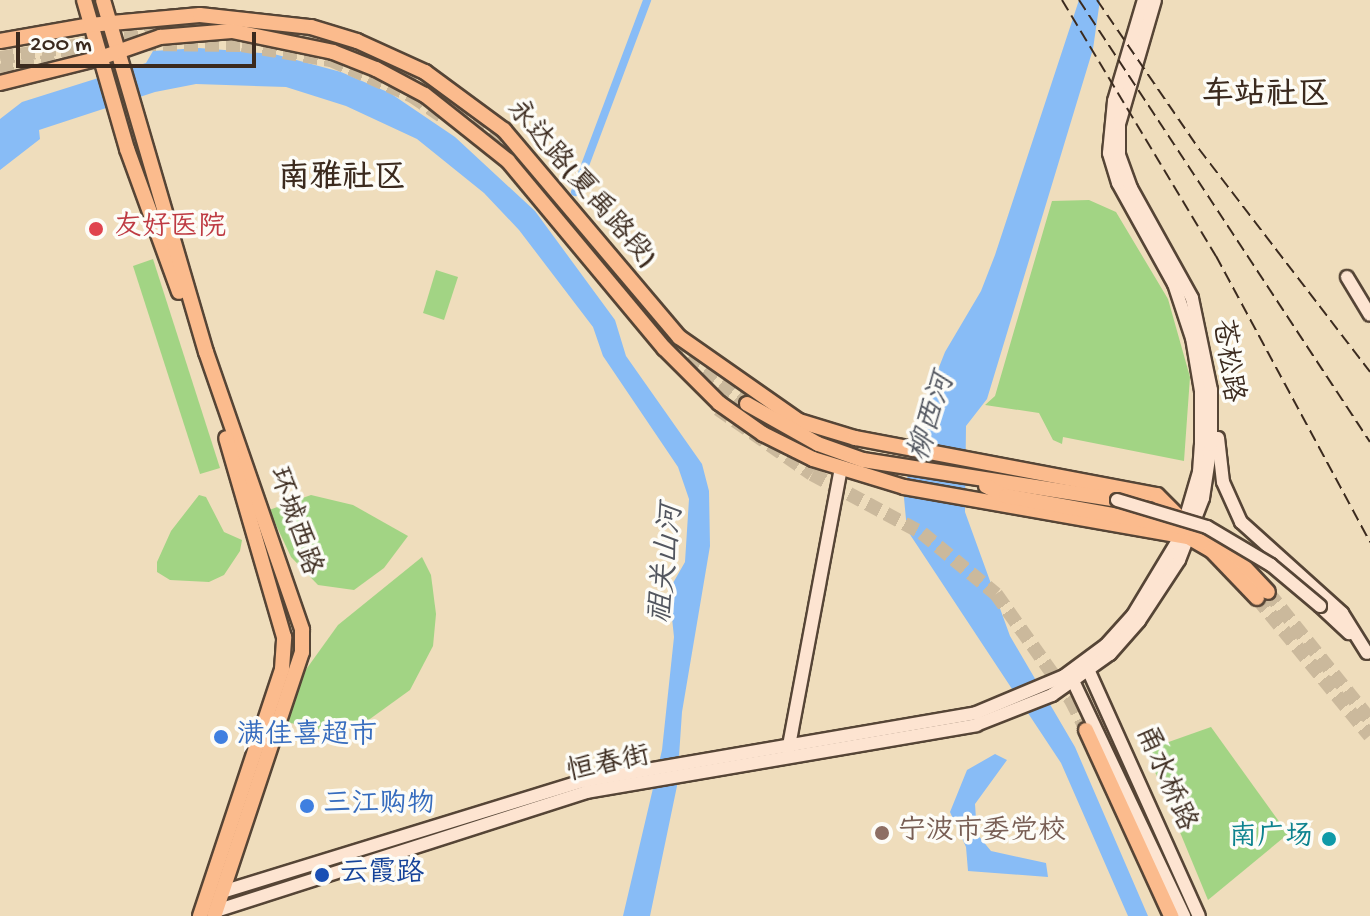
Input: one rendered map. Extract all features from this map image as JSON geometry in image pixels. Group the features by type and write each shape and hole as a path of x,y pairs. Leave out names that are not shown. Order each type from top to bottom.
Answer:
{"main road":[{"path":"84,0 100,58"},
{"path":"103,0 119,52"},
{"name":"苍松路","path":"1144,0 1114,101 1109,153 1118,183 1174,284 1192,338 1201,391 1201,445 1186,533"},
{"name":"苍松路","path":"1049,690 1074,683 1133,615 1186,533 1211,445 1211,390 1194,306 1131,188 1119,155 1119,124 1155,0"},
{"name":"永达路(夏禹路段)","path":"0,41 110,22 200,15 311,27 425,72 504,130 679,337 815,429 904,457"},
{"name":"永达路(夏禹路段)","path":"0,83 100,58 160,37 232,31 333,52 425,95 508,161 664,348 719,403 763,434 841,469 904,487 1186,533"},
{"name":"环城西路","path":"119,52 206,352 302,630 302,652 215,914"},
{"name":"环城西路","path":"100,58 127,149 160,234 264,556 284,637 282,669 200,916"},
{"path":"1370,296 1347,277 1370,315"},
{"path":"1194,306 1207,330 1213,361 1219,463 1230,503 1253,536 1342,613 1369,655"},
{"path":"747,404 842,454 904,457 977,470 1117,500 1193,521 1243,546 1343,626 1369,655"},
{"path":"904,457 977,470 1140,489 1157,495 1186,533"},
{"path":"788,751 841,469"},
{"path":"977,470 1006,496 1216,541 1263,595"},
{"name":"苍松路","path":"1049,690 1087,667"},
{"name":"甬水桥路","path":"1087,667 1199,916"},
{"name":"甬水桥路","path":"1074,683 1184,916"},
{"name":"恒春街","path":"215,914 632,779 976,713 1049,690"},
{"name":"恒春街","path":"788,751 976,725 1021,711 1049,690"},
{"path":"1086,730 1171,916"},
{"name":"恒春街","path":"222,892 583,781 632,779"}],"green space":[{"path":"1089,200 1116,212 1168,299 1190,377 1184,461 1063,437 1062,444 1053,440 1039,413 985,405 995,396 1052,201"},
{"path":"153,259 220,468 200,474 133,266"},
{"path":"436,270 458,277 444,320 423,313"},
{"path":"199,495 206,497 224,532 242,540 240,551 224,575 209,582 170,580 157,572 157,562 171,531"},
{"path":"311,495 353,505 408,536 384,568 354,590 318,585 291,557 269,510"},
{"path":"422,557 431,575 436,614 433,646 410,690 363,724 317,729 282,721 297,682 338,625"},
{"path":"1211,727 1288,834 1208,900 1146,750"}],"water":[{"name":"柳西河","path":"1079,0 1100,0 1093,49 987,399 966,426 965,512 1010,636 1075,747 1148,916 1128,916 1061,763 907,530 904,498 916,425 945,352 981,291 995,255"},
{"path":"199,48 274,54 341,72 390,93 455,137 535,211 615,320 626,356 702,464 709,491 710,546 682,712 677,786 650,916 623,916 662,750 674,637 669,590 685,562 689,499 678,467 603,356 593,327 519,230 484,193 417,139 346,106 286,87 196,84 155,92 39,130 40,139 0,170 0,119 22,102 146,63 153,51"},
{"path":"995,754 1007,760 975,804 977,834 991,851 1046,863 1048,877 968,871 966,847 950,812 967,770"}],"waterway":[{"path":"575,192 647,0"}],"tunnel":[{"path":"240,28 340,49"},
{"path":"0,58 171,30"},
{"path":"142,44 242,45 331,60 412,96 445,118"},
{"path":"0,71 102,51"},
{"path":"367,59 404,72 503,144 671,345 747,404"},
{"path":"718,409 812,474 922,533 996,594 1071,700 1086,730"},
{"path":"1268,592 1370,720"},
{"path":"1257,598 1370,736"}],"railway":[{"path":"1062,0 1216,256 1370,542"},
{"path":"1079,0 1370,442"},
{"path":"1097,0 1199,149 1370,372"}],"place":[{"name":"友好医院","path":"96,229"},
{"name":"满佳喜超市","path":"221,737"},
{"name":"三江购物","path":"307,806"},
{"name":"宁波市委党校","path":"882,833"},
{"name":"南广场","path":"1329,839"},
{"name":"云霞路","path":"322,875"}],"district":[{"name":"车站社区","path":"1266,97"},
{"name":"南雅社区","path":"342,180"}],"water label":[{"name":"祖关山河","path":"669,564"}]}
